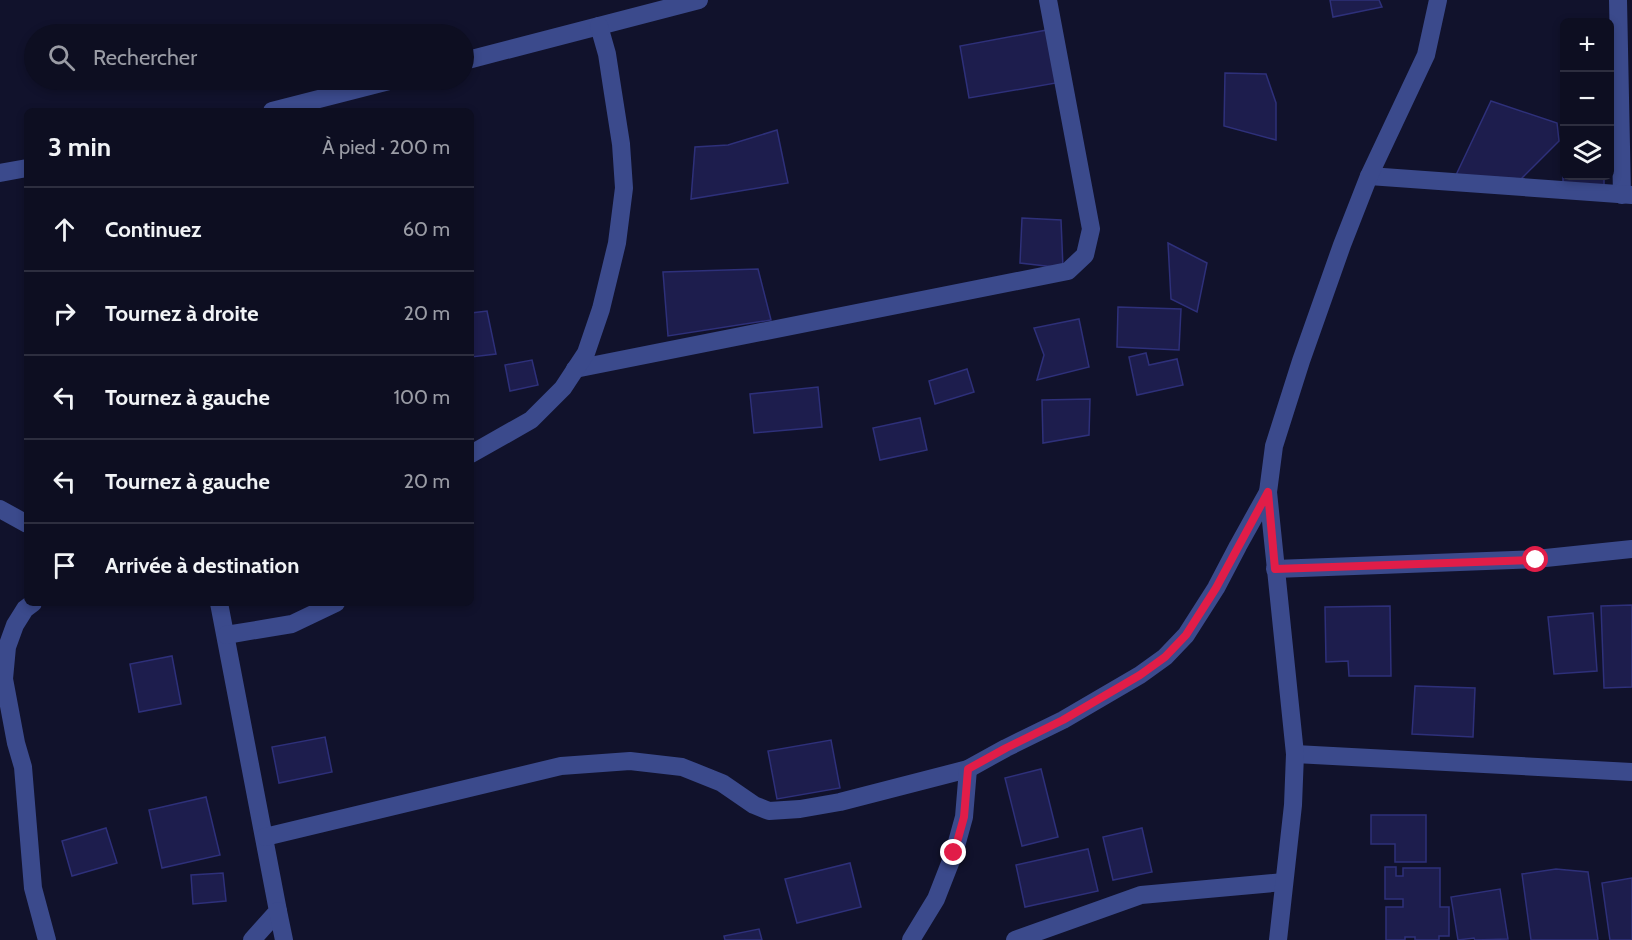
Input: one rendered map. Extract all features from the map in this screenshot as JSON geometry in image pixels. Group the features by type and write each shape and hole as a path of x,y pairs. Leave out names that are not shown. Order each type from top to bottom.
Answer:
{"street":[{"path":"474,58 699,0"},
{"path":"575,369 1068,271 1086,255 1091,229 1048,0"},
{"path":"1278,940 1293,805 1295,754 1268,492 1274,446 1301,361 1369,176 1425,55 1438,0"},
{"path":"1369,176 1627,195 1618,0"},
{"path":"474,452 531,420 563,388 586,353 601,309 617,243 624,188 621,144 607,54 599,26"},
{"path":"284,108 354,90"},
{"path":"0,173 24,169"},
{"path":"265,837 561,766 630,761 682,767 722,783 754,805 770,811 800,809 840,802 968,769 1063,720 1140,675 1165,657 1186,635 1216,588 1268,492"},
{"path":"0,510 24,522"},
{"path":"1275,569 1536,560 1632,549"},
{"path":"29,606 15,625 6,647 4,679 23,767 33,888 47,940"},
{"path":"220,606 284,940"},
{"path":"225,635 292,624 330,606"},
{"path":"1295,754 1632,772"},
{"path":"911,940 936,899 954,853 964,817 968,769"},
{"path":"1015,940 1141,895 1284,882"},
{"path":"252,940 278,911"}],"building":[{"path":"1330,0 1379,0 1382,7 1333,17"},
{"path":"1047,30 1056,83 969,98 960,46"},
{"path":"1225,73 1266,74 1276,103 1276,140 1224,126"},
{"path":"1491,101 1557,123 1559,141 1521,179 1456,175"},
{"path":"777,130 788,183 691,199 695,147 728,145"},
{"path":"1563,180 1604,180 1604,190 1563,190"},
{"path":"1022,218 1061,220 1063,268 1020,263"},
{"path":"1168,243 1207,263 1197,312 1171,299"},
{"path":"758,269 771,320 668,336 663,272"},
{"path":"1118,307 1181,309 1179,350 1117,347"},
{"path":"487,311 496,354 474,357 474,313"},
{"path":"1079,319 1089,367 1037,380 1044,355 1034,328"},
{"path":"1146,353 1149,365 1177,359 1183,385 1137,395 1129,357"},
{"path":"532,360 538,385 510,391 505,365"},
{"path":"967,369 974,392 935,404 929,381"},
{"path":"818,387 822,427 754,433 750,394"},
{"path":"1090,399 1089,435 1043,443 1042,400"},
{"path":"920,418 927,450 880,460 873,428"},
{"path":"1632,605 1632,687 1604,688 1601,606"},
{"path":"1390,606 1391,676 1349,676 1348,661 1326,662 1325,607"},
{"path":"1593,613 1597,671 1554,674 1548,617"},
{"path":"172,656 181,704 139,712 130,664"},
{"path":"1415,686 1475,688 1473,737 1412,734"},
{"path":"325,737 332,772 279,783 272,747"},
{"path":"831,740 840,788 777,799 768,751"},
{"path":"1041,769 1058,837 1022,846 1005,778"},
{"path":"206,797 220,855 162,868 149,810"},
{"path":"1371,815 1426,815 1426,862 1395,862 1395,844 1371,844"},
{"path":"106,828 117,863 72,876 62,841"},
{"path":"1142,828 1152,872 1113,880 1103,837"},
{"path":"1088,849 1098,891 1025,907 1016,865"},
{"path":"850,863 861,907 797,923 785,879"},
{"path":"1385,867 1396,867 1396,876 1403,876 1403,868 1440,868 1440,907 1449,907 1449,936 1439,936 1439,940 1415,940 1415,937 1405,937 1405,940 1386,940 1386,907 1403,907 1403,899 1385,899"},
{"path":"1556,869 1588,872 1598,940 1531,940 1522,874"},
{"path":"223,873 226,901 193,904 191,875"},
{"path":"1632,878 1632,940 1610,940 1602,883"},
{"path":"1500,889 1508,939 1458,940 1451,897"},
{"path":"759,929 762,940 725,940 724,936"}],"route":[{"path":"954,853 964,817 968,769 1063,720 1140,675 1165,657 1186,635 1216,588 1268,492 1275,569 1536,560"}]}
